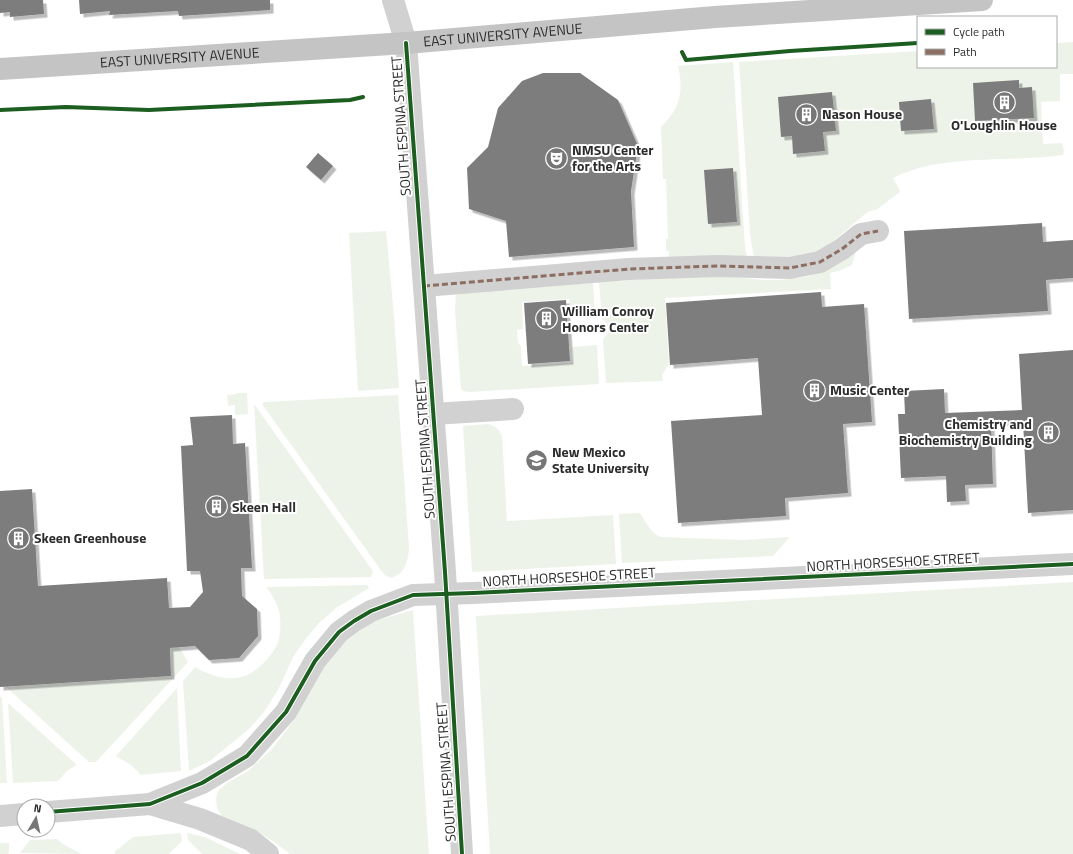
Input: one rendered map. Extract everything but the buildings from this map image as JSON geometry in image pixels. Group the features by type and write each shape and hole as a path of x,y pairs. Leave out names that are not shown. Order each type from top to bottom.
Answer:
{"main road":[{"name":"EAST UNIVERSITY AVENUE","path":"0,69 406,43 900,3 982,0"}],"street":[{"name":"SOUTH ESPINA STREET","path":"393,0 406,43 446,594 462,854"},
{"path":"424,286 629,269 717,266 790,268 820,262 842,249 860,234 878,231"},
{"path":"433,414 513,409"},
{"name":"NORTH HORSESHOE STREET","path":"150,804 202,783 247,756 286,712 315,661 339,632 370,611 413,595 1073,564"},
{"path":"56,811 150,804 200,819 251,840 268,854"},
{"path":"0,816 16,815"}],"shaded area":[{"path":"1073,42 1073,74 1060,74 1060,101 1041,102 1043,144 1062,143 1064,151 1063,155 954,162 912,170 893,178 900,192 876,210 869,211 827,246 808,256 793,260 754,259 750,233 739,62 917,51 917,68 1057,68 1057,43"},
{"path":"733,62 745,247 747,258 669,258 669,251 666,251 666,239 668,239 666,179 663,179 661,127 673,113 679,99 681,84 678,66"},
{"path":"386,231 399,388 358,391 349,233"},
{"path":"856,251 852,265 830,273 831,289 665,298 669,364 662,375 663,381 606,383 603,339 607,334 608,326 602,319 599,282 714,275 765,280 805,277 815,274"},
{"path":"593,283 595,313 570,315 569,299 522,302 523,329 517,330 518,343 521,346 522,366 573,363 572,347 597,345 599,384 470,392 463,391 461,389 455,311 456,291"},
{"path":"247,393 248,414 235,415 235,405 228,406 227,395"},
{"path":"398,395 409,548 408,558 403,570 391,578 385,575 380,569 262,404 264,402"},
{"path":"254,404 373,571 371,577 264,579"},
{"path":"488,424 497,428 502,436 507,521 613,515 616,564 472,572 463,426"},
{"path":"640,513 654,533 661,537 744,540 790,537 773,556 622,563 619,514"},
{"path":"1073,582 1073,854 490,854 476,616"},
{"path":"367,585 369,588 336,608 319,623 304,641 293,657 279,688 264,712 250,728 210,761 189,771 183,681 195,667 223,678 242,677 253,672 268,658 278,642 280,635 280,622 277,605 266,587"},
{"path":"413,610 429,854 290,854 260,833 222,816 217,809 216,799 218,791 227,783 248,771 272,749 294,720 320,669 347,638 375,621"},
{"path":"179,647 188,662 96,762 89,762 5,686 171,676 170,648"},
{"path":"177,688 181,771 141,775 131,765 116,756"},
{"path":"0,696 2,698 7,783 0,783"},
{"path":"8,703 77,765 68,770 58,781 13,783"},
{"path":"181,833 182,841 169,854 115,854 115,851 133,837"},
{"path":"187,833 205,837 240,854 202,854 188,840"},
{"path":"57,839 81,854 20,853 30,840"},
{"path":"0,843 9,843 8,854 0,854"}],"marked path":[{"path":"424,286 629,269 717,266 790,268 820,262 842,249 861,234 878,231"}],"cycle path":[{"path":"406,43 445,572 462,854"},
{"path":"682,52 686,60 790,51 917,43"},
{"path":"0,110 66,107 149,110 350,100 363,97"},
{"path":"56,811 150,804 202,783 247,756 286,712 315,661 339,632 371,611 413,595 1073,564"}],"place":[{"name":"O'Loughlin House","path":"1004,103"},
{"name":"Nason House","path":"807,114"},
{"name":"NMSU Center for the Arts","path":"557,158"},
{"name":"William Conroy Honors Center","path":"546,319"},
{"name":"Music Center","path":"815,390"},
{"name":"Chemistry and Biochemistry Building","path":"1048,432"},
{"name":"New Mexico State University","path":"536,460"},
{"name":"Skeen Hall","path":"216,507"},
{"name":"Skeen Greenhouse","path":"18,538"}]}
